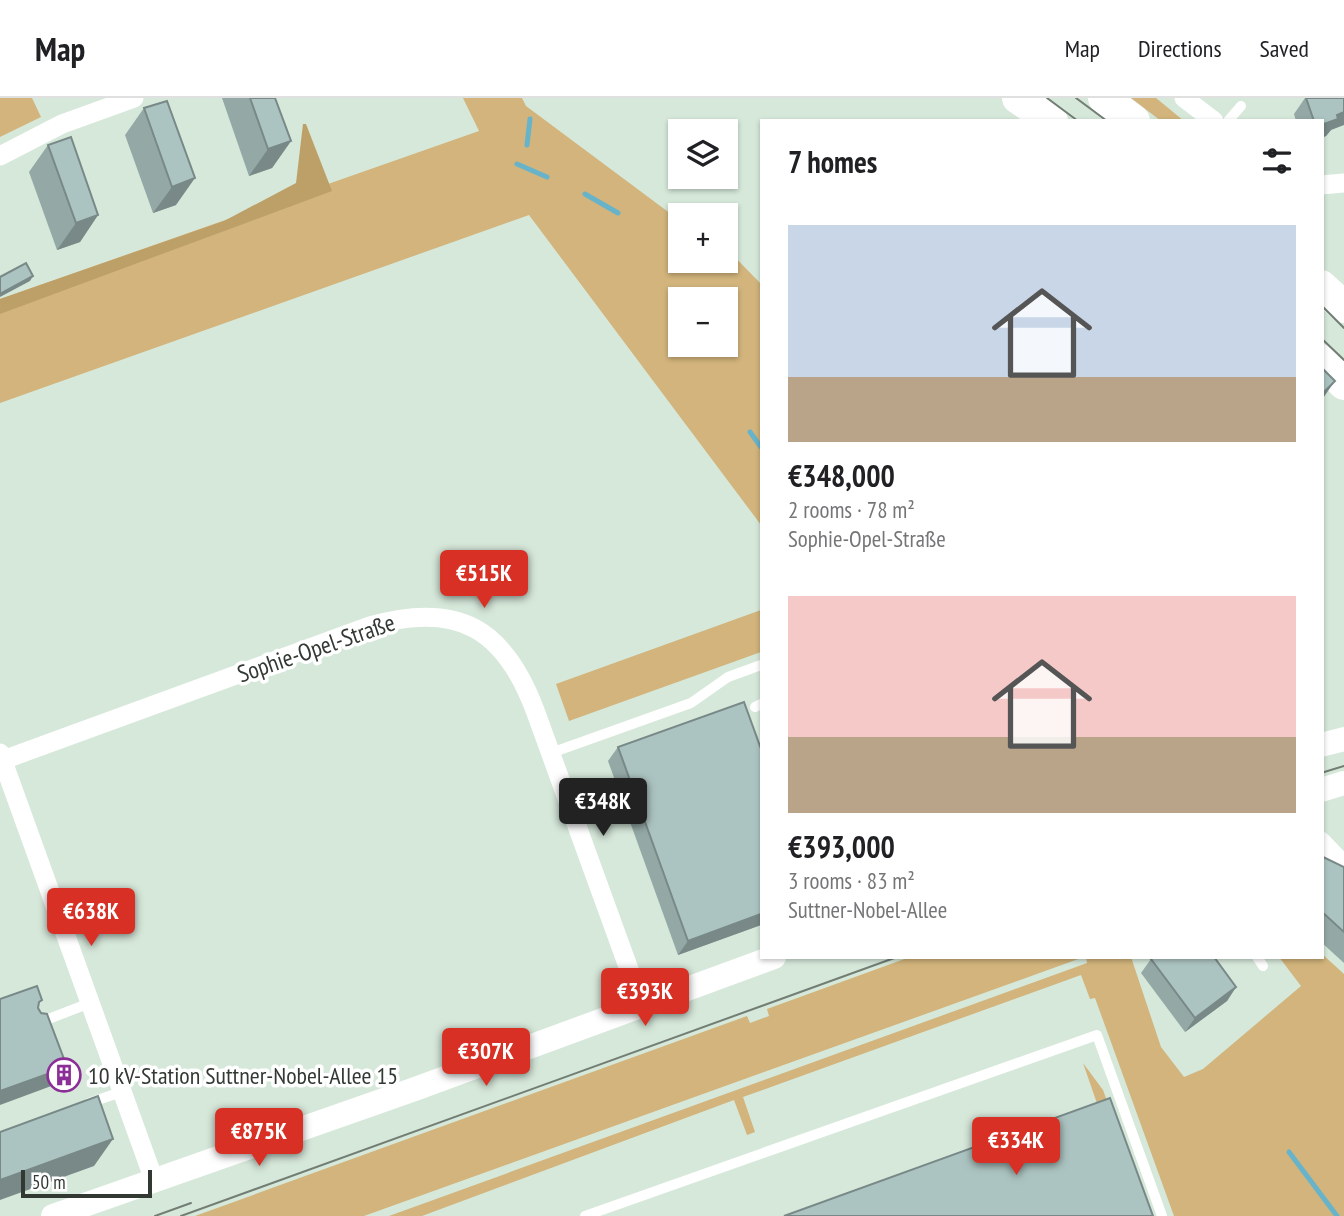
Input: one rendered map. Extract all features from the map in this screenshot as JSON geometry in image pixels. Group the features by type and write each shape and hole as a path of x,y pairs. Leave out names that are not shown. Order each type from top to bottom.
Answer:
{"main road":[{"path":"1018,98 1049,119"},
{"path":"1104,98 1131,119"},
{"path":"1324,289 1344,307"},
{"path":"1324,363 1344,384"}],"street":[{"path":"0,156 62,124 134,98"},
{"path":"1184,98 1211,119"},
{"path":"1324,184 1344,183"},
{"name":"Sophie-Opel-Straße","path":"154,1180 1,758 370,626 401,618 438,616 471,626 499,646 520,674 551,752 642,1005"},
{"path":"1324,744 1344,739"},
{"path":"1324,789 1344,783"},
{"path":"1324,845 1344,865"},
{"path":"54,1216 350,1113 768,959"}],"lane":[{"path":"1230,119 1241,106"},
{"path":"551,752 691,703 728,677 760,665"},
{"path":"32,1025 90,1003"},
{"path":"585,1216 1097,1035 1162,1216"},
{"path":"78,1107 121,1091"}],"shaded area":[{"path":"0,98 32,98 41,117 0,137"},
{"path":"463,98 522,98 526,106 668,212 668,273 738,273 738,260 760,283 760,524 529,215 0,403 0,299 479,131"},
{"path":"1131,98 1156,98 1182,119 1158,119"},
{"path":"303,124 306,124 332,191 0,314 0,299 224,221 296,183"},
{"path":"760,610 760,652 569,721 556,684"},
{"path":"1324,956 1344,974 1344,1216 1174,1216 1095,998 1090,999 1081,975 743,1097 755,1132 747,1135 734,1100 422,1216 389,1216 1087,963 1086,959 1132,959 1161,1047 1184,1077 1203,1069 1301,986 1281,959 1324,959"},
{"path":"904,959 1078,959 364,1216 195,1216 747,1016 750,1023 769,1016 767,1009"},
{"path":"1083,1063 1103,1090 1149,1216 1100,1112"}],"building":[{"path":"250,98 275,98 291,141 268,149"},
{"path":"1306,98 1344,98 1344,112 1337,115 1338,119 1324,124 1324,119 1313,119"},
{"path":"167,101 195,178 172,187 144,108"},
{"path":"71,137 98,215 76,223 48,145"},
{"path":"26,263 33,276 0,294 0,277"},
{"path":"1324,370 1335,381 1324,392"},
{"path":"744,702 760,746 760,914 688,941 618,747"},
{"path":"1324,857 1344,867 1344,932 1324,914"},
{"path":"1151,959 1215,959 1236,987 1195,1018"},
{"path":"37,986 42,1000 38,1008 41,1013 47,1014 67,1067 0,1091 0,999"},
{"path":"98,1096 113,1139 0,1180 0,1132"},
{"path":"1110,1098 1153,1216 784,1216"}],"waterway":[{"path":"527,145 530,119"},
{"path":"517,164 547,177"},
{"path":"585,194 618,213"},
{"path":"750,432 760,446"},
{"path":"1289,1152 1337,1216"}],"tram line":[{"path":"1047,98 1075,119"},
{"path":"1076,98 1104,119"},
{"path":"1324,308 1344,328"},
{"path":"1324,341 1344,360"},
{"path":"1324,772 1344,766"},
{"path":"181,1216 891,959"},
{"path":"155,1216 191,1203"}],"place":[{"name":"10 kV-Station Suttner-Nobel-Allee 15","path":"64,1075"}]}
